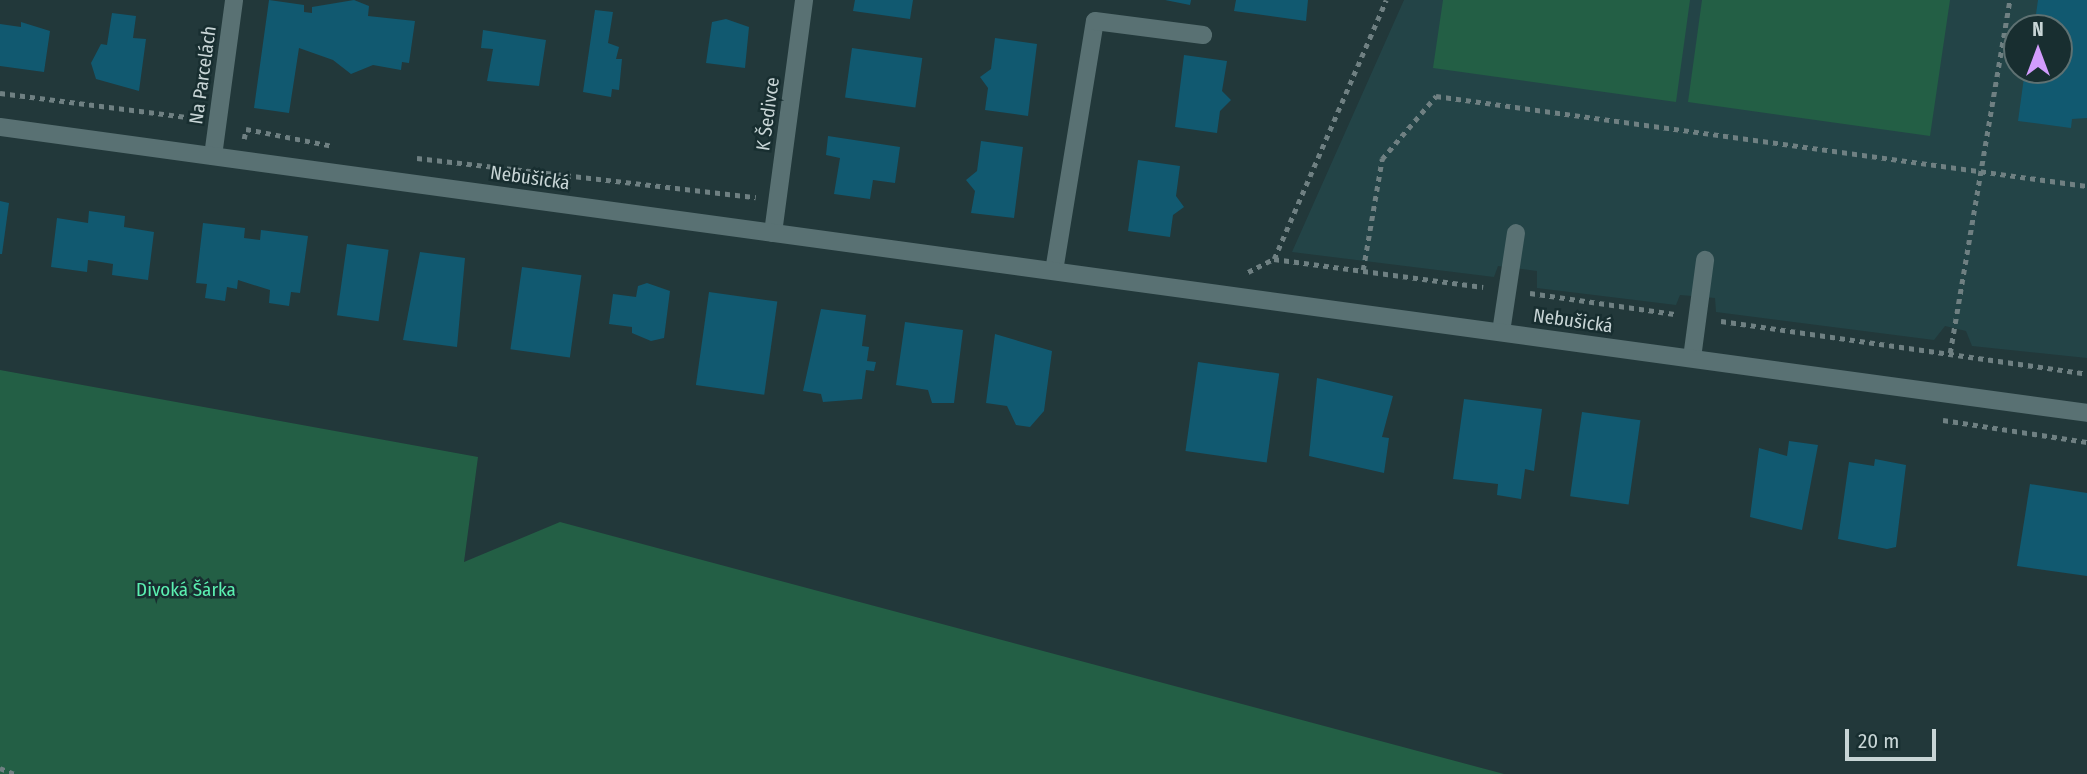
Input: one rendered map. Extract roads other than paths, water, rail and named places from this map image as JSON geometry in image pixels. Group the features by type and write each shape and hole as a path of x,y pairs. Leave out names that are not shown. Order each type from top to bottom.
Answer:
{"street":[{"name":"Na Parcelách","path":"213,156 234,0"},
{"name":"K Šedivce","path":"773,233 804,0"},
{"path":"1054,271 1095,21 1203,35"},
{"name":"Nebušická","path":"0,127 2087,413"},
{"path":"1502,332 1516,233"},
{"path":"1692,358 1704,260"}],"park label":[{"name":"Divoká Šárka","path":"186,590"}]}
